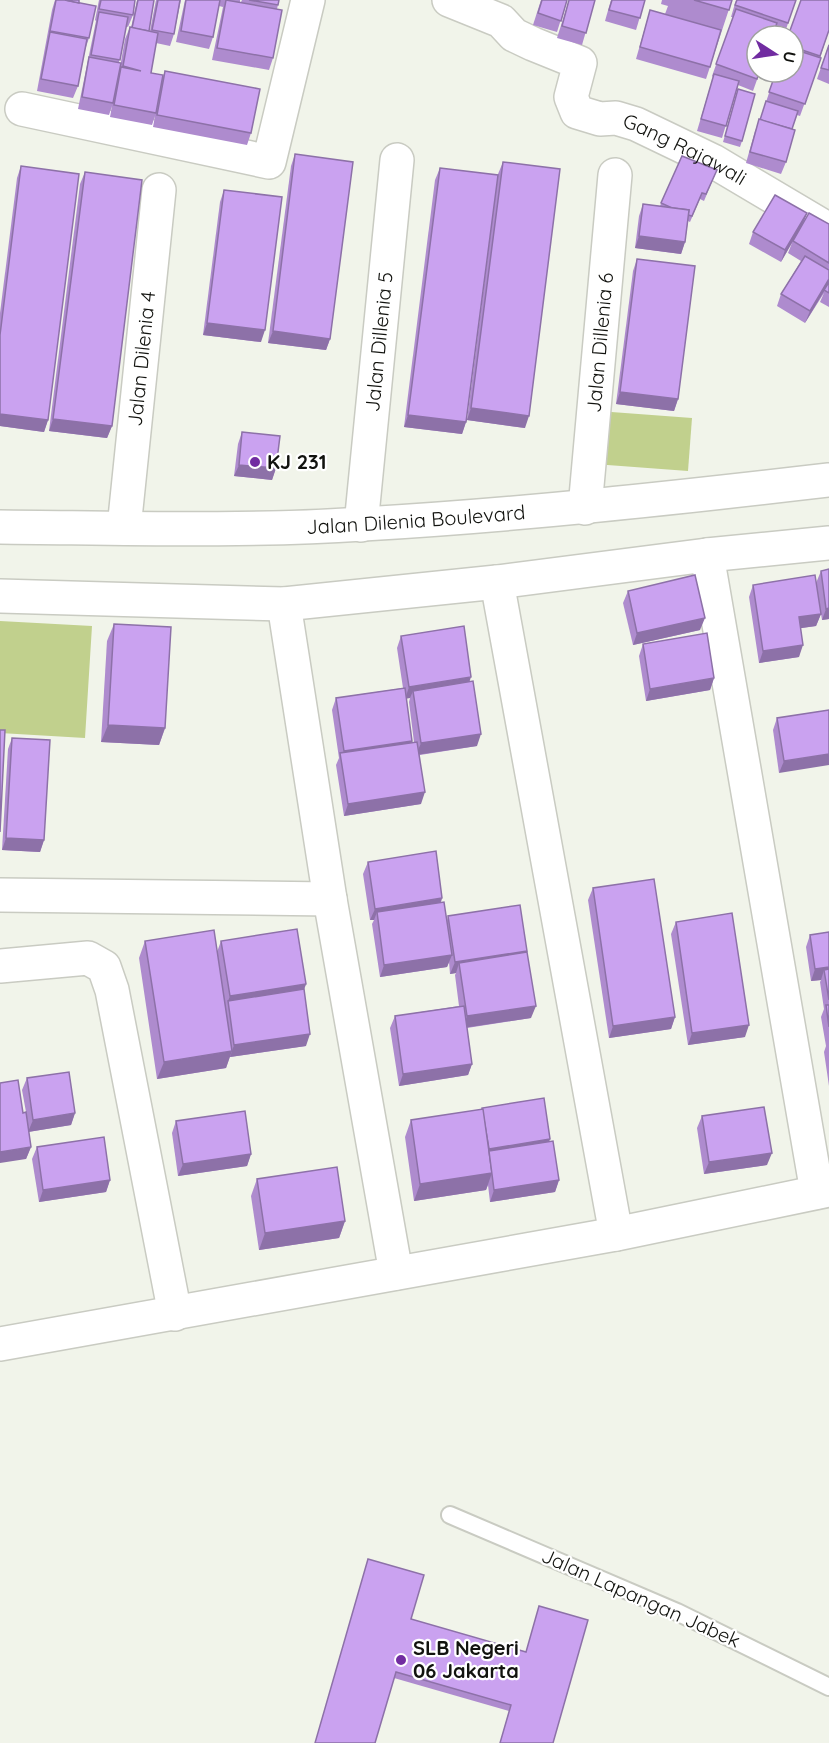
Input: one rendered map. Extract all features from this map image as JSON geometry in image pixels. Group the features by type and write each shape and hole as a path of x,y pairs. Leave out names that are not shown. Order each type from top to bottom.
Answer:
{"street":[{"path":"22,109 268,162 308,0"},
{"name":"Gang Rajawali","path":"449,0 501,21 514,35 580,63 571,97 577,112 600,119 616,118 636,124 713,161 829,230"},
{"name":"Jalan Dillenia 5","path":"361,525 397,160"},
{"name":"Jalan Dillenia 6","path":"585,508 615,175"},
{"name":"Jalan Dilenia 4","path":"124,528 159,190"},
{"name":"Jalan Dilenia Boulevard","path":"0,527 361,525 585,508 829,480"},
{"path":"0,596 284,604 497,582 707,555 829,543"},
{"path":"0,1344 616,1234 823,1191 707,555"},
{"path":"497,582 616,1234"},
{"path":"284,604 330,899 396,1273"},
{"path":"0,895 330,899"},
{"path":"0,966 88,958 104,967 112,990 175,1314"}],"lane":[{"name":"Jalan Lapangan Jabek","path":"450,1515 677,1612 829,1687"}],"green space":[{"path":"598,411 692,418 688,471 594,464"},
{"path":"0,621 92,626 85,738 0,733"}],"building":[{"path":"56,0 96,6 89,38 50,31"},
{"path":"101,0 135,0 133,15 99,9"},
{"path":"138,0 154,0 149,31 132,28"},
{"path":"158,0 180,0 174,34 152,30"},
{"path":"186,0 220,0 213,37 181,31"},
{"path":"226,0 282,10 273,58 217,48"},
{"path":"249,0 279,0 278,5"},
{"path":"542,0 567,0 561,21 538,13"},
{"path":"569,0 595,0 586,33 562,26"},
{"path":"612,0 645,0 640,18 609,10"},
{"path":"694,0 732,0 729,10"},
{"path":"737,0 796,0 788,23 735,5"},
{"path":"801,0 829,0 829,30 820,56 805,51 805,24 792,24"},
{"path":"736,9 777,23 745,24 745,75 716,64"},
{"path":"650,10 721,30 710,67 640,47"},
{"path":"99,12 128,17 120,60 91,55"},
{"path":"130,27 158,33 151,73 163,75 156,113 114,105 121,67 141,71 123,66"},
{"path":"50,32 87,39 78,86 41,79"},
{"path":"829,45 829,70 821,68"},
{"path":"805,53 821,58 805,104 769,92 772,84 805,84"},
{"path":"89,57 121,63 113,103 82,97"},
{"path":"165,71 260,89 251,133 157,115"},
{"path":"714,74 739,81 726,126 701,119"},
{"path":"738,89 755,94 742,141 725,136"},
{"path":"766,101 798,111 792,129 760,120"},
{"path":"759,119 795,130 786,162 750,152"},
{"path":"295,154 353,162 330,339 273,331"},
{"path":"682,156 717,170 706,194 702,193 692,216 688,215 689,210 672,208 661,203"},
{"path":"503,162 560,169 529,416 471,408"},
{"path":"21,166 79,174 48,420 0,414 0,335"},
{"path":"440,168 498,175 466,422 408,415"},
{"path":"85,172 142,180 112,426 53,419"},
{"path":"224,190 282,197 265,330 207,323"},
{"path":"775,195 807,213 785,250 753,232"},
{"path":"643,204 689,210 685,242 639,236"},
{"path":"809,213 829,224 829,263 793,241"},
{"path":"805,256 829,270 829,279 810,311 781,294"},
{"path":"637,259 695,266 678,399 620,392"},
{"path":"829,282 829,293 824,290"},
{"path":"242,432 280,436 276,468 239,465"},
{"path":"829,569 829,608 826,609 821,571"},
{"path":"695,575 705,618 637,633 628,591"},
{"path":"815,575 821,614 799,617 803,645 763,651 753,585"},
{"path":"114,624 171,627 165,728 108,725"},
{"path":"464,626 471,677 409,687 401,636"},
{"path":"707,633 714,678 650,689 643,644"},
{"path":"473,681 481,734 421,743 413,691"},
{"path":"405,688 412,741 344,751 336,698"},
{"path":"829,710 829,754 784,761 777,718"},
{"path":"0,730 5,730 0,832"},
{"path":"12,738 50,740 44,840 6,838"},
{"path":"417,742 425,792 348,804 340,753"},
{"path":"436,851 442,898 375,909 368,862"},
{"path":"654,879 675,1017 613,1026 593,888"},
{"path":"444,902 452,955 384,965 377,912"},
{"path":"520,905 527,951 455,962 448,916"},
{"path":"732,913 749,1025 692,1033 676,922"},
{"path":"297,929 306,984 230,996 221,941"},
{"path":"214,930 232,1051 164,1062 145,941"},
{"path":"829,932 829,967 815,969 810,935"},
{"path":"527,952 536,1006 467,1016 459,963"},
{"path":"829,969 829,1000 824,970"},
{"path":"304,989 310,1034 234,1045 228,1001"},
{"path":"826,1005 829,1005 829,1027"},
{"path":"464,1006 472,1064 403,1074 395,1016"},
{"path":"69,1072 75,1113 33,1120 27,1078"},
{"path":"18,1080 31,1147 0,1152 0,1083"},
{"path":"544,1098 550,1139 489,1149 482,1108"},
{"path":"764,1107 772,1153 709,1162 702,1116"},
{"path":"483,1109 492,1173 420,1184 411,1120"},
{"path":"245,1111 251,1154 183,1164 176,1121"},
{"path":"104,1137 110,1180 43,1190 37,1147"},
{"path":"553,1141 559,1180 494,1190 489,1151"},
{"path":"337,1167 345,1221 265,1233 257,1179"},
{"path":"368,1559 424,1575 411,1619 526,1652 539,1606 588,1620 553,1743 500,1743 511,1705 396,1672 375,1743 315,1743"}],"place":[{"name":"KJ 231","path":"255,462"},
{"name":"SLB Negeri 06 Jakarta","path":"401,1660"}]}
